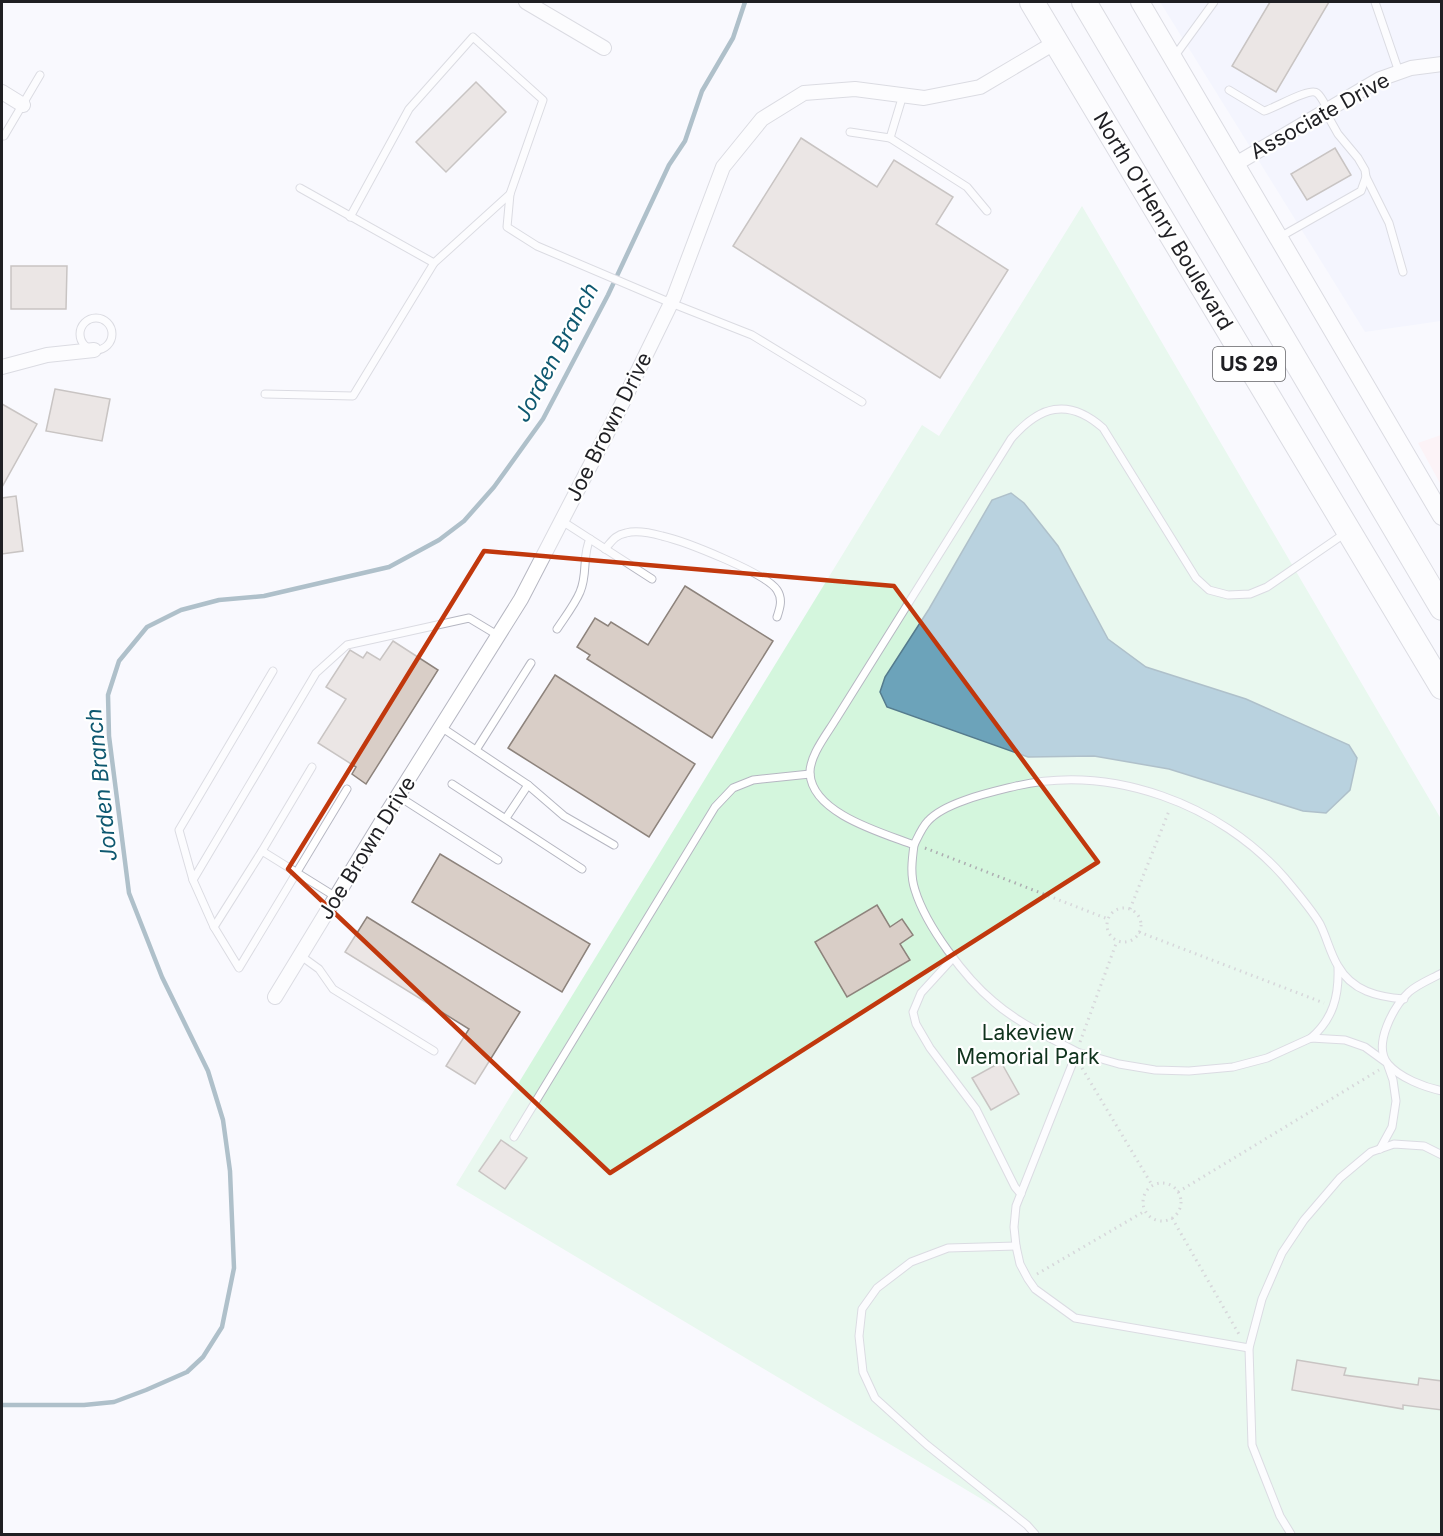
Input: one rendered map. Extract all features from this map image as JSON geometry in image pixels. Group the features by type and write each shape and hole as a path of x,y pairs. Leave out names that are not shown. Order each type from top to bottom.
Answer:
{"highway":[{"name":"North O'Henry Boulevard","path":"1032,2 1442,687"},
{"name":"North O'Henry Boulevard","path":"1084,2 1442,608"}],"street":[{"path":"526,2 604,48"},
{"path":"1140,2 1278,239 1432,493 1442,516"},
{"name":"Joe Brown Drive","path":"275,997 521,599 671,303 723,167 762,119 804,93 855,89 924,98 980,87 1056,42"},
{"name":"Associate Drive","path":"1234,165 1380,79 1411,68 1442,64"},
{"path":"2,92 23,105"},
{"path":"2,367 48,355 94,350"}],"lane":[{"path":"1173,59 1214,2"},
{"path":"1375,2 1399,72"},
{"path":"350,217 409,109 473,37 543,100 510,194 507,226 537,246 671,303 752,334 862,402"},
{"path":"4,136 40,75"},
{"path":"1229,90 1264,111 1292,100 1304,92 1318,93 1338,134 1365,170 1366,177 1389,223 1403,272"},
{"path":"890,138 903,95"},
{"path":"850,132 890,138 967,187 987,211"},
{"path":"1278,239 1361,191 1366,177"},
{"path":"300,188 434,263"},
{"path":"265,394 354,396 434,263 510,194"},
{"path":"90,319 101,319 110,326 112,336 107,345 94,350 82,341 81,331 90,319"},
{"path":"914,845 849,820 815,792 810,774 813,760 1011,439 1025,422 1041,413 1059,409 1072,410 1089,416 1103,428 1196,578 1209,590 1228,595 1250,594 1267,587 1348,530"},
{"path":"562,521 652,579"},
{"path":"605,549 616,536 628,532 662,536 685,543 770,583 780,597 781,608 777,617"},
{"path":"557,629 580,592 585,573 586,547 590,539"},
{"path":"193,880 316,673 348,645 469,618 498,636"},
{"path":"476,750 531,663"},
{"path":"273,671 179,830 193,880 214,927 239,968 347,789"},
{"path":"441,727 528,785 564,816 614,845"},
{"path":"214,927 312,767"},
{"path":"514,1137 715,807 733,788 753,780 810,774"},
{"path":"1061,780 1108,782 1156,794 1173,801 1203,813 1247,842 1284,877 1319,922 1338,968 1339,990 1335,1006 1322,1029 1311,1038 1267,1058 1233,1067 1189,1071 1155,1070 1119,1064 1077,1052 1033,1029 994,1003 961,970 934,930 915,891 911,866 914,845 928,820 949,807 980,795 1024,784 1061,780"},
{"path":"452,784 582,869"},
{"path":"506,818 528,785"},
{"path":"398,796 498,860"},
{"path":"262,852 336,897"},
{"path":"301,956 320,969 333,989 434,1051"},
{"path":"953,958 921,993 913,1011 916,1024 930,1048 976,1109 1015,1187 1021,1194"},
{"path":"1338,968 1355,986 1379,997 1404,999"},
{"path":"1380,1149 1392,1126 1396,1101 1394,1080 1383,1052 1386,1028 1393,1011 1410,992 1442,973"},
{"path":"1311,1038 1345,1040 1365,1047 1402,1075 1425,1087 1442,1091"},
{"path":"1077,1052 1016,1206 1016,1246 1020,1264 1028,1279 1035,1289 1075,1318 1249,1348"},
{"path":"1291,1534 1280,1516 1252,1445 1249,1348 1262,1299 1282,1253 1304,1220 1340,1178 1371,1152 1394,1144 1424,1146 1442,1155"},
{"path":"1016,1246 948,1248 911,1262 877,1288 862,1309 859,1336 863,1372 875,1398 927,1445 1035,1534"}],"path":[{"path":"1130,909 1173,801"},
{"path":"914,845 1108,919"},
{"path":"1130,909 1139,919 1139,932 1130,941 1117,941 1110,936 1107,930 1108,919 1115,910 1130,909"},
{"path":"1139,932 1335,1006"},
{"path":"1117,941 1077,1052 1084,1072 1152,1185"},
{"path":"1178,1192 1374,1074 1387,1063"},
{"path":"1165,1182 1178,1192 1181,1207 1172,1218 1156,1221 1145,1211 1142,1201 1152,1185 1165,1182"},
{"path":"1028,1279 1145,1211"},
{"path":"1172,1218 1249,1348"}],"highlighted area":[{"path":"484,551 894,586 1098,862 610,1173 288,869"}],"shaded area":[{"path":"1160,2 1441,2 1441,321 1365,332"},
{"path":"1442,435 1441,485 1418,443"}],"green space":[{"name":"Lakeview Memorial Park","path":"1082,206 1441,819 1441,1534 1040,1534 456,1185 922,425 939,436"}],"water":[{"path":"1011,493 1024,503 1058,546 1108,639 1146,667 1246,699 1349,745 1357,758 1350,790 1326,813 1303,811 1169,769 1094,756 1028,757 887,707 880,692 885,677 929,609 992,500"}],"building":[{"path":"1270,2 1329,2 1276,92 1232,66"},
{"path":"476,82 506,112 446,172 416,142"},
{"path":"801,138 877,187 894,160 953,197 936,224 1008,270 940,378 733,246"},
{"path":"1335,148 1351,175 1307,200 1291,174"},
{"path":"11,266 67,266 66,309 11,309"},
{"path":"55,389 110,399 102,441 46,431"},
{"path":"2,404 37,424 2,487"},
{"path":"16,496 23,551 2,554 2,498"},
{"path":"685,586 773,641 712,738 587,659 590,655 577,647 595,618 608,626 611,622 648,645"},
{"path":"393,641 438,670 366,784 352,774 356,767 318,743 346,699 326,687 350,650 363,658 367,652 380,660"},
{"path":"555,675 695,764 649,837 508,748"},
{"path":"440,854 590,944 562,992 412,902"},
{"path":"877,905 890,927 902,919 913,935 900,944 910,960 847,997 815,942"},
{"path":"367,917 520,1012 475,1084 446,1066 469,1029 345,952"},
{"path":"1001,1062 1019,1094 991,1110 972,1078"},
{"path":"501,1140 527,1158 505,1189 479,1171"},
{"path":"1297,1360 1346,1368 1344,1375 1418,1385 1419,1378 1442,1381 1442,1410 1403,1405 1403,1409 1292,1390"}],"waterway":[{"name":"Jorden Branch","path":"2,1405 84,1405 114,1402 187,1372 203,1357 222,1327 234,1268 230,1171 223,1120 208,1071 162,977 129,893 109,736 108,695 119,661 147,627 181,610 219,600 264,596 389,567 439,540 464,521 494,487 543,419 608,295 669,165 685,141 702,91 733,38 745,2"}]}
